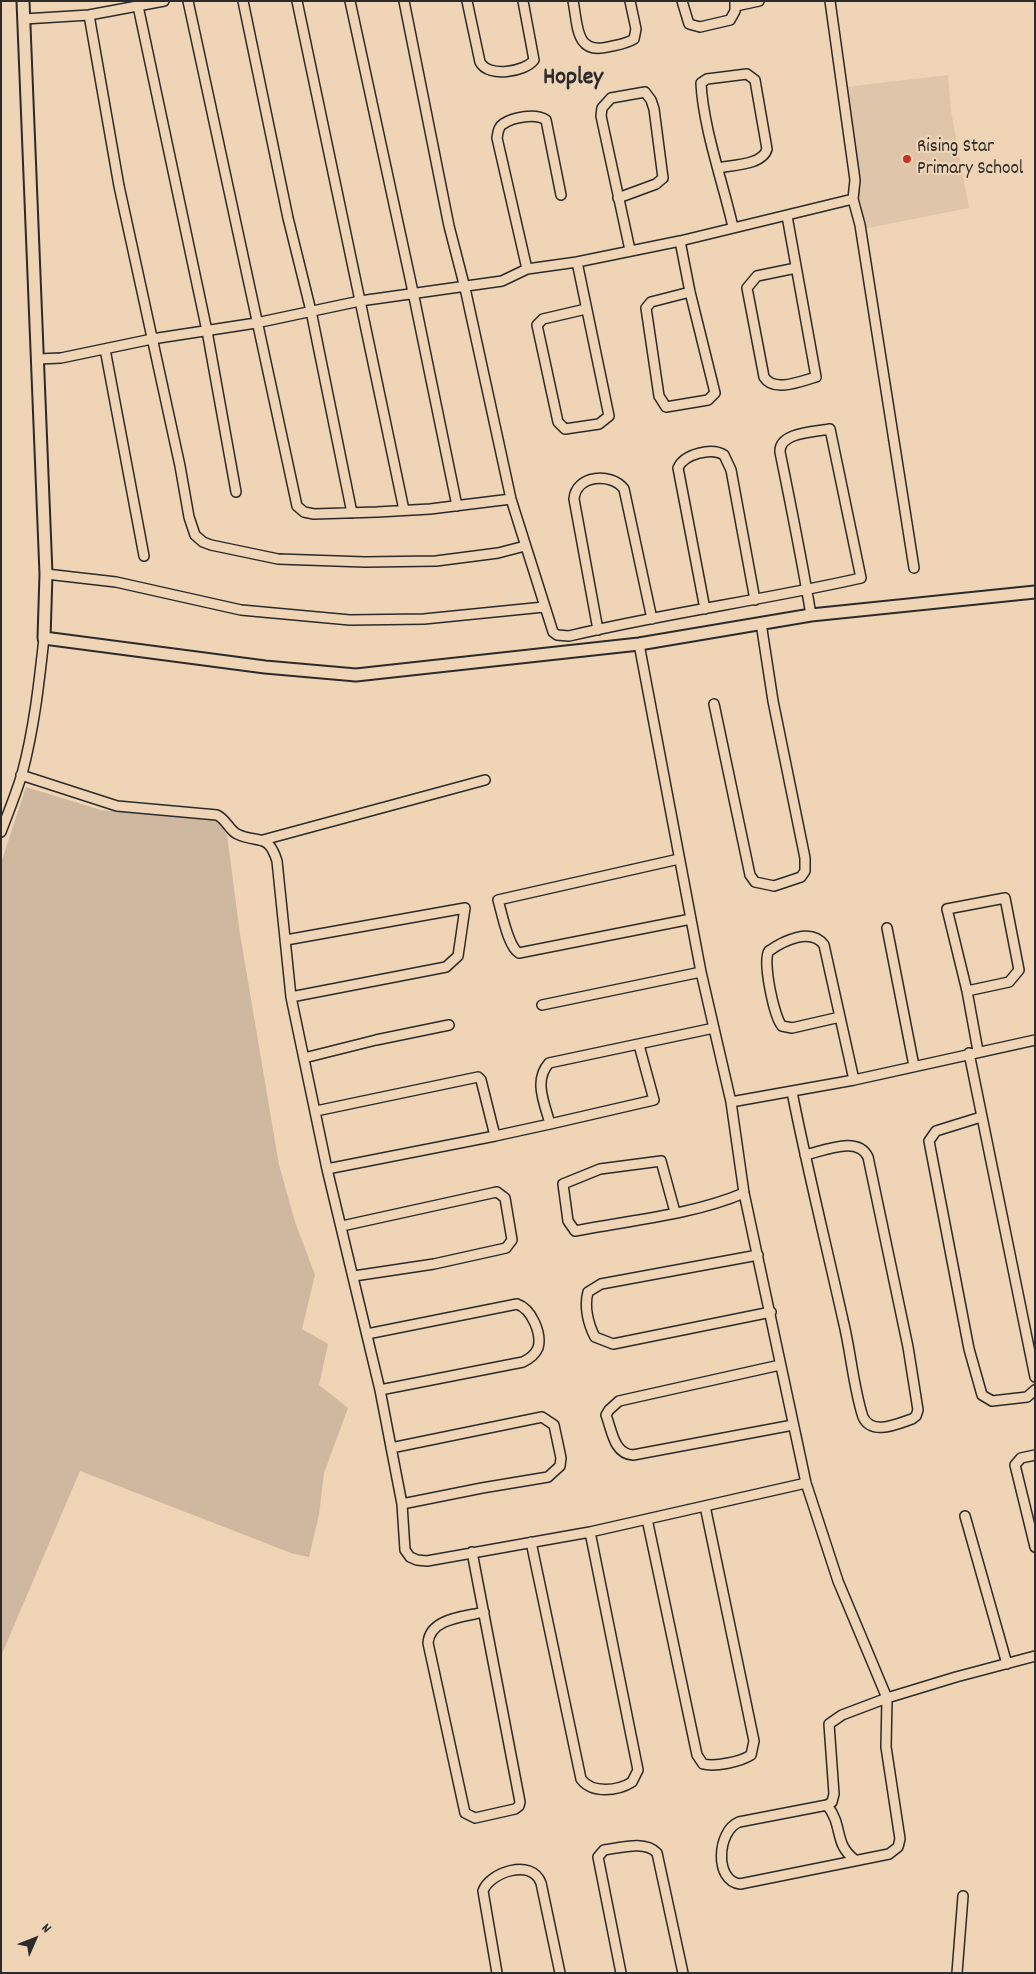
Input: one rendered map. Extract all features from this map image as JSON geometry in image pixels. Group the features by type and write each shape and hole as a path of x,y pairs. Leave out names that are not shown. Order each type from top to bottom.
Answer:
{"main road":[{"path":"23,1 46,574 44,638 265,667 356,675 639,644 810,614 1035,592"}],"street":[{"path":"24,19 89,15 164,1"},
{"path":"188,1 297,506 304,512 309,513 352,513 457,506 512,499"},
{"path":"243,1 288,218 311,311 352,513"},
{"path":"297,1 404,510"},
{"path":"350,1 457,506"},
{"path":"404,1 438,174 512,499 550,626 557,635 569,636 652,618 807,591 861,578 830,428 789,437 782,442 780,447 807,591 810,614"},
{"path":"467,1 480,62 487,70 492,72 524,67 534,60 523,1"},
{"path":"574,1 580,38 584,44 594,49 624,44 634,39 636,29 630,1"},
{"path":"682,1 689,24 700,27 730,20 736,12 736,3 759,1"},
{"path":"830,1 855,180 853,199 860,225 914,568"},
{"path":"138,6 207,331 236,492"},
{"path":"89,15 119,186 188,517 196,535 203,542 278,559 326,562 436,561 498,553 525,546"},
{"path":"718,168 760,159 766,154 767,149 755,80 747,74 707,79 701,83 703,102 718,168 733,227"},
{"path":"618,198 656,184 664,178 654,110 651,100 645,92 618,95 611,98 602,108 601,116 618,198 630,250"},
{"path":"528,269 497,138 498,130 502,124 535,115 546,120 561,195"},
{"path":"38,358 61,358 152,339 256,323 360,301 413,292 465,288 502,281 528,269 577,262 680,240 853,199"},
{"path":"787,216 816,377 776,386 772,385 764,377 748,288 757,276 796,268"},
{"path":"680,240 690,292 715,393 708,400 666,407 659,396 646,308 651,302 690,292"},
{"path":"577,262 609,416 599,424 565,429 558,422 537,326 543,319 586,309"},
{"path":"105,349 144,556"},
{"path":"705,609 678,468 688,458 712,451 724,455 732,470 754,600"},
{"path":"598,630 574,499 577,488 588,480 610,478 615,480 624,489 652,618"},
{"path":"46,574 116,582 240,610 350,620 424,620 544,607"},
{"path":"714,704 750,875 755,882 774,886 801,877 805,871 805,858 773,701 761,623"},
{"path":"1,832 21,775 39,692 44,638"},
{"path":"639,644 701,972 731,1102 744,1193 771,1312 780,1365 806,1483 838,1581 887,1698 886,1747 899,1843 889,1854 740,1884 729,1881 725,1874 722,1843 732,1825 827,1805 832,1802 834,1794 829,1724 842,1714 887,1698 1035,1656"},
{"path":"21,775 116,806 217,815 236,834 264,840 485,780"},
{"path":"264,840 271,847 277,861 291,997 327,1169 380,1390 402,1504 406,1550 410,1557 427,1561 590,1532 806,1483"},
{"path":"679,859 498,900 514,950 519,953 691,919"},
{"path":"967,991 1009,982 1019,970 1005,898 947,909 967,991 981,1117 1035,1377"},
{"path":"286,940 465,908 458,956 446,967 291,997"},
{"path":"887,928 914,1066"},
{"path":"840,1017 792,1028 782,1026 778,1019 766,966 765,958 768,951 808,935 820,940 824,945 840,1017 854,1080"},
{"path":"542,1005 701,972"},
{"path":"304,1058 376,1040 449,1025"},
{"path":"550,1124 540,1083 541,1075 549,1063 714,1028"},
{"path":"731,1102 854,1080 1035,1040"},
{"path":"327,1169 495,1136 654,1100 639,1045"},
{"path":"316,1111 478,1077 481,1080 495,1136"},
{"path":"792,1092 805,1155 844,1321 863,1417 868,1425 874,1428 912,1419 916,1416 918,1410 908,1347 868,1157 863,1148 853,1145 805,1155"},
{"path":"981,1117 936,1131 929,1141 947,1243 969,1349 982,1395 992,1401 1027,1397 1035,1390"},
{"path":"675,1212 661,1161 600,1169 563,1184 568,1221 576,1231 675,1212 727,1200 744,1193"},
{"path":"342,1226 497,1192 505,1198 512,1240 506,1248 434,1264 354,1276"},
{"path":"758,1255 601,1284 588,1292 586,1300 588,1316 595,1337 613,1344 771,1312"},
{"path":"367,1334 518,1304 531,1314 538,1338 535,1354 523,1362 380,1390"},
{"path":"780,1365 619,1402 609,1410 606,1416 618,1448 622,1452 633,1455 793,1425"},
{"path":"391,1448 542,1417 554,1425 561,1458 560,1466 548,1478 482,1488 402,1504"},
{"path":"1035,1454 1021,1458 1015,1466 1035,1547"},
{"path":"647,1519 697,1755 703,1764 708,1765 730,1761 751,1755 754,1741 705,1506"},
{"path":"965,1516 1007,1664"},
{"path":"531,1542 581,1779 595,1790 611,1788 632,1782 638,1770 590,1532"},
{"path":"472,1552 484,1612 520,1804 515,1809 475,1818 470,1817 465,1812 428,1643 428,1635 437,1625 484,1612"},
{"path":"827,1805 836,1819 843,1849 855,1860"},
{"path":"621,1973 598,1857 604,1850 641,1846 648,1846 657,1853 683,1973"},
{"path":"497,1973 483,1891 489,1881 507,1872 528,1870 536,1874 541,1882 560,1973"},
{"path":"957,1973 963,1896"}],"shaded area":[{"name":"Rising Star Primary School","path":"948,75 951,111 969,208 863,229 845,87"},
{"path":"26,787 101,810 217,820 227,835 240,934 279,1165 295,1222 315,1275 302,1329 328,1344 319,1385 348,1408 324,1473 319,1515 309,1557 291,1553 80,1471 1,1656 1,863"}],"place":[{"name":"Rising Star Primary School","path":"907,159"}],"district":[{"name":"Hopley","path":"573,80"}]}
